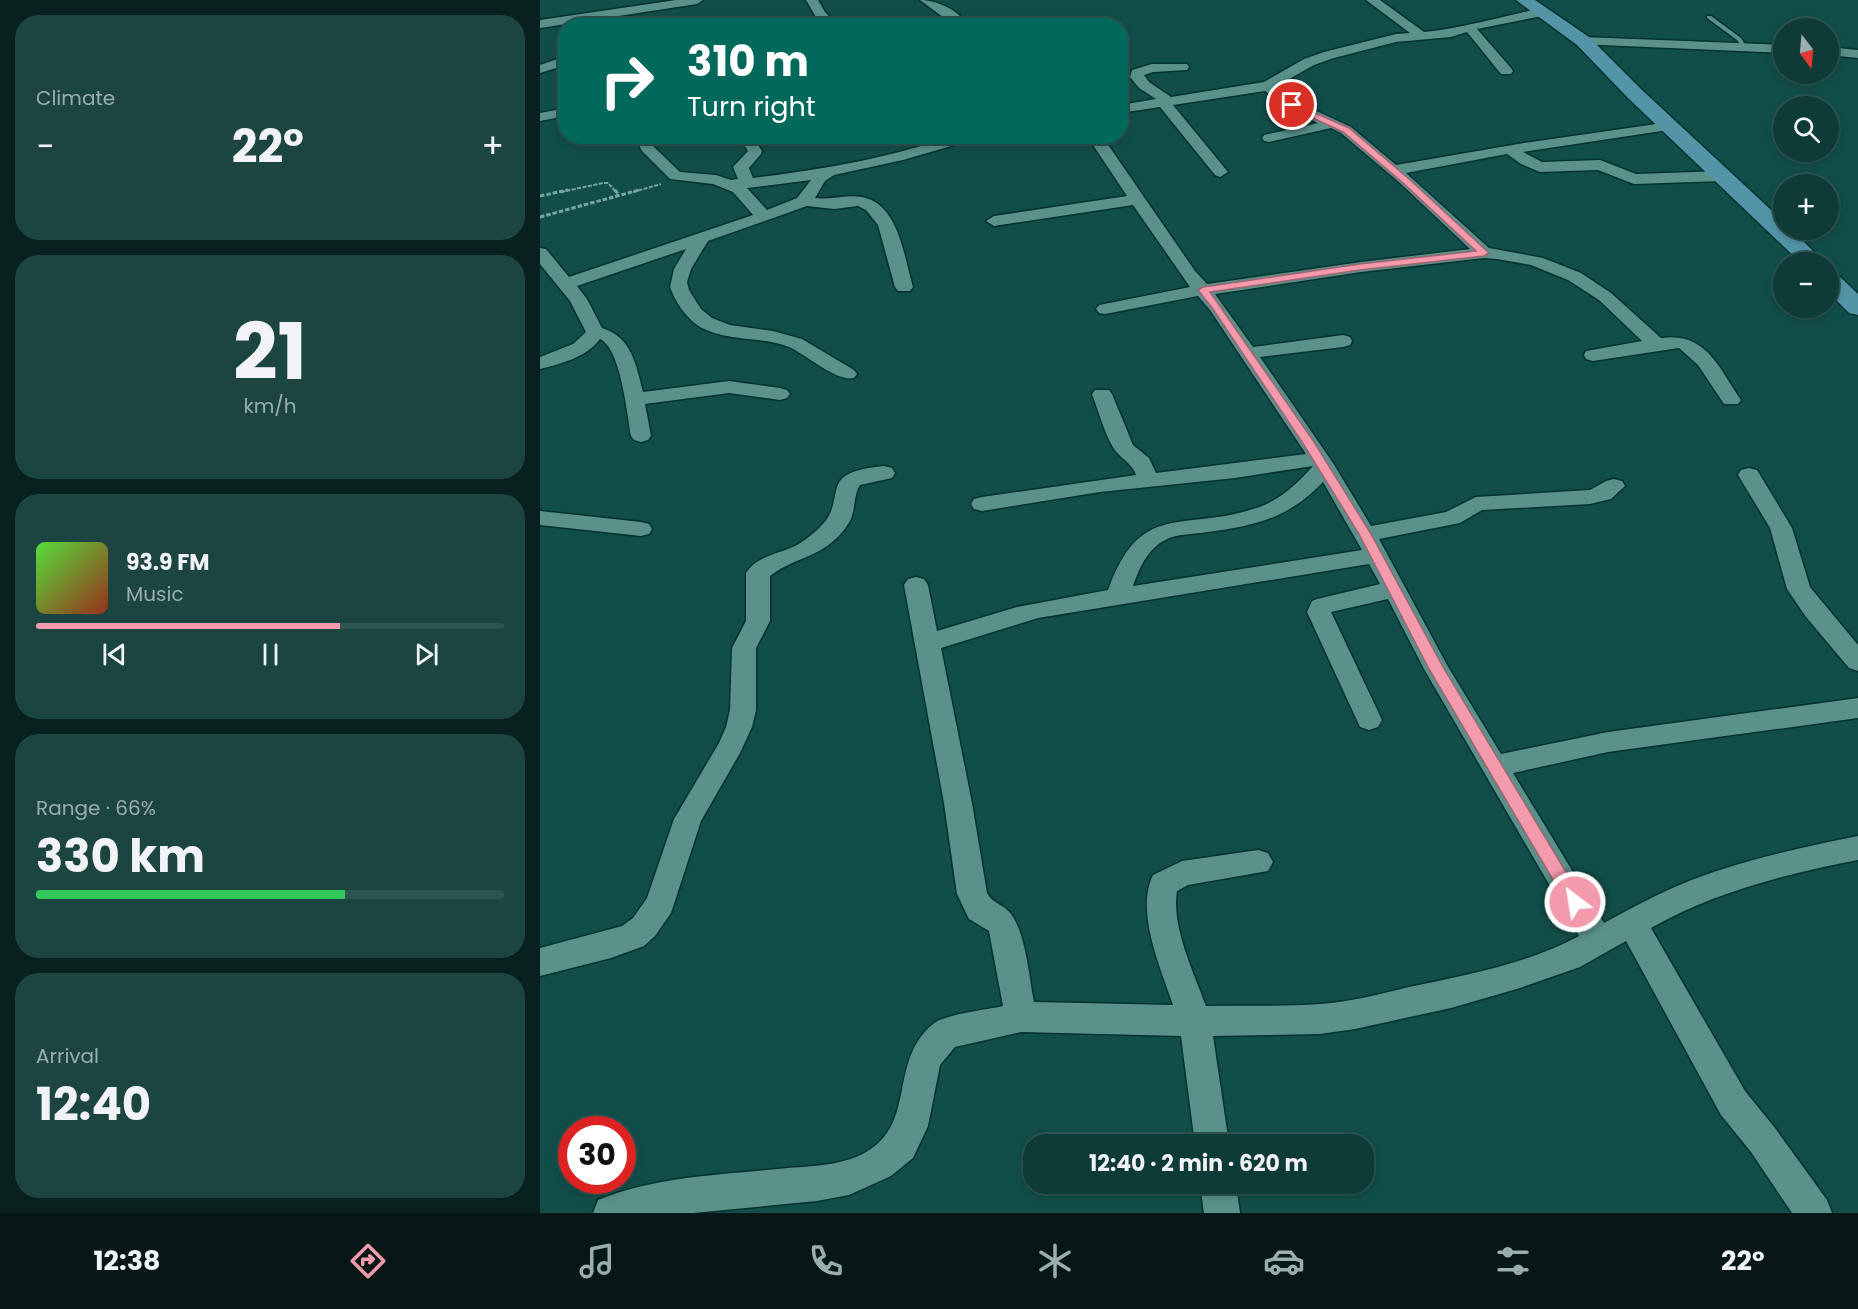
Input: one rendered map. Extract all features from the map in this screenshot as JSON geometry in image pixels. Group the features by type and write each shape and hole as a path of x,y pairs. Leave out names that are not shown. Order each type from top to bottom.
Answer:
{"main road":[{"path":"1524,0 1583,41 1803,252"},
{"path":"1839,289 1858,308"}],"street":[{"path":"595,18 697,0"},
{"path":"812,0 824,18"},
{"path":"926,0 954,18"},
{"path":"1372,0 1421,35"},
{"path":"1128,109 1268,86 1318,58 1396,38 1451,33 1542,12"},
{"path":"540,24 558,22"},
{"path":"1470,28 1506,71"},
{"path":"1583,41 1773,48"},
{"path":"1839,52 1858,54"},
{"path":"540,69 558,63"},
{"path":"1182,67 1152,68 1137,73 1137,77 1166,103 1220,172"},
{"path":"1268,86 1292,105 1346,130 1394,170 1484,253"},
{"path":"540,117 558,114"},
{"path":"1269,138 1331,124"},
{"path":"1394,170 1670,126"},
{"path":"645,144 675,176 716,180 731,185 739,189 754,208 766,217"},
{"path":"749,184 741,167 755,152 750,144"},
{"path":"731,185 824,174 836,169 888,160 934,144"},
{"path":"1099,144 1189,276 1217,307 1322,463 1377,555 1437,669 1598,941"},
{"path":"1511,150 1526,161 1540,167 1600,165 1634,179 1723,176"},
{"path":"805,201 824,174"},
{"path":"994,221 1136,200"},
{"path":"566,284 766,217 805,201 832,204 860,202 871,206 878,213 892,238 904,287"},
{"path":"701,239 683,268 679,289 690,310 702,322 714,327 785,339 809,349 847,374"},
{"path":"540,253 578,299 595,332 612,338 620,349 634,399 640,436"},
{"path":"1105,309 1203,290 1360,267 1484,253 1501,254 1544,263 1587,283 1657,345"},
{"path":"540,363 585,344 595,332"},
{"path":"1248,353 1343,341"},
{"path":"1593,355 1685,343 1693,348 1731,400"},
{"path":"634,399 729,387 780,394"},
{"path":"1102,394 1123,446 1129,454 1142,463 1148,479"},
{"path":"982,504 1148,479 1322,463"},
{"path":"1117,598 1133,558 1149,539 1162,532 1257,515 1276,508 1298,494 1322,463"},
{"path":"540,962 611,944 633,936 644,927 660,904 688,819 731,746 739,727 743,710 744,648 758,621 758,573 763,568 796,555 813,545 834,526 844,510 848,484 853,479 884,473"},
{"path":"1749,475 1781,528 1799,589 1815,612 1858,662"},
{"path":"1365,534 1452,518 1476,504 1590,497 1603,494 1614,486"},
{"path":"540,518 641,529"},
{"path":"927,643 1017,615 1377,555"},
{"path":"916,585 958,803 972,894 980,910 1000,922 1004,931 1021,1017"},
{"path":"1369,720 1319,612 1320,607 1325,605 1394,589"},
{"path":"1494,766 1608,742 1858,708"},
{"path":"611,1213 684,1196 817,1183 849,1177 879,1164 901,1146 911,1126 925,1058 945,1034 1021,1017 1194,1021 1320,1019 1355,1014 1451,993 1520,974 1569,957 1632,922 1704,888 1755,871 1858,848"},
{"path":"1211,1134 1194,1021 1172,952 1160,894 1163,884 1182,873 1258,862"},
{"path":"1632,922 1733,1103 1763,1140 1814,1213"},
{"path":"1219,1194 1222,1213"}],"lane":[{"path":"1709,17 1739,39 1745,47"}],"path":[{"path":"540,217 658,184 699,180"},
{"path":"540,196 603,183 608,183 618,194 622,195"}],"route":[{"path":"1292,105 1346,130 1405,180 1484,253 1360,267 1203,290 1217,307 1322,463 1365,534 1437,669 1575,902"}]}
